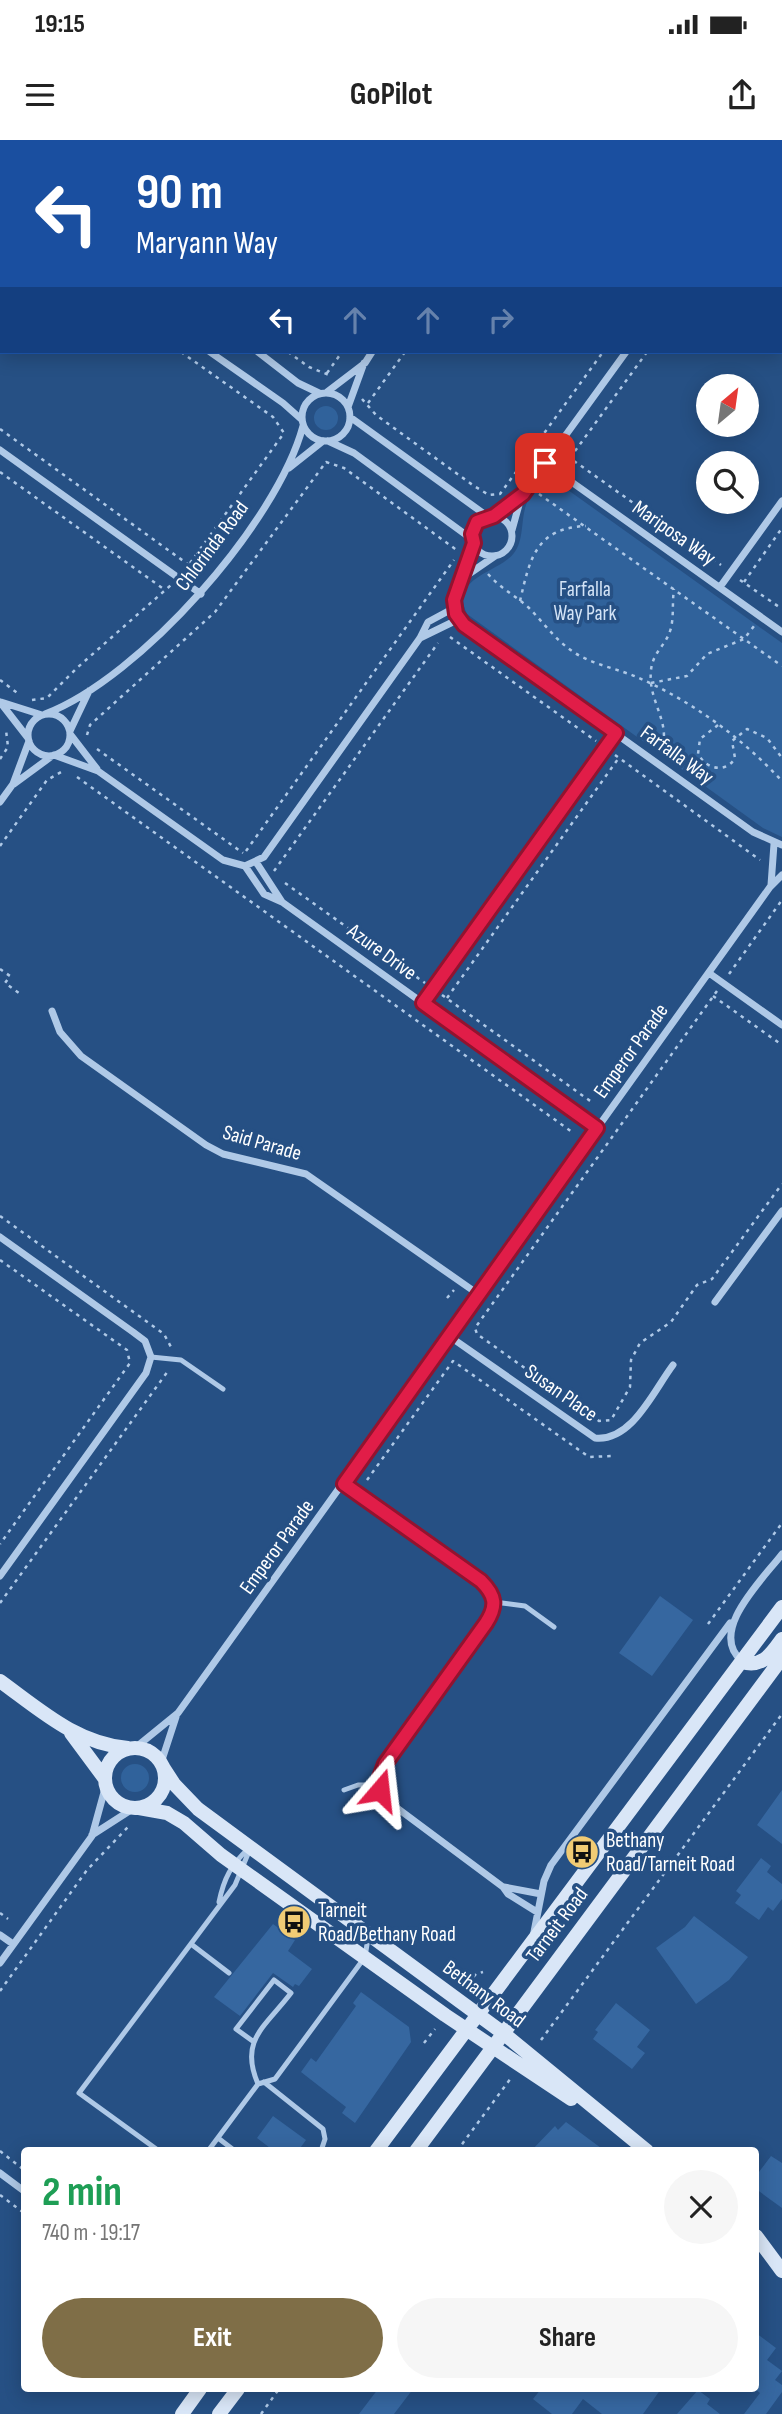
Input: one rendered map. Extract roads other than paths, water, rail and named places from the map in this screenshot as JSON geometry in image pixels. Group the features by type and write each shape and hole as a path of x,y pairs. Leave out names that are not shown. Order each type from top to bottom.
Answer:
{"street":[{"path":"213,354 283,403 311,436 354,453 449,522 482,553 495,556"},
{"path":"261,354 298,383 340,397 348,407 350,417 346,431 325,441"},
{"path":"348,407 371,354"},
{"path":"463,578 506,550 523,494 625,354"},
{"path":"302,423 303,406 341,383 365,363"},
{"path":"350,417 464,500 491,516 506,521 512,531"},
{"name":"Chlorinda Road","path":"289,469 302,423"},
{"name":"Chlorinda Road","path":"44,715 90,691 161,632 201,594 289,469 325,441"},
{"path":"0,450 201,594"},
{"name":"Mariposa Way","path":"545,463 782,632"},
{"path":"420,638 459,619 454,608 455,593 463,578 477,522 491,516 523,494"},
{"path":"720,587 782,501"},
{"path":"0,702 60,718 99,771 223,860 245,866 264,857 420,638 428,622 454,608"},
{"name":"Farfalla Way","path":"459,619 653,760 778,844"},
{"name":"Chlorinda Road","path":"69,733 90,691"},
{"path":"0,702 36,752 99,771"},
{"path":"0,802 13,784 32,722 44,715"},
{"path":"13,784 65,747 69,733"},
{"path":"423,1003 616,733"},
{"path":"770,887 778,844"},
{"name":"Azure Drive","path":"256,862 282,902"},
{"name":"Azure Drive","path":"245,866 264,894 282,902 597,1128"},
{"name":"Emperor Parade","path":"132,1748 178,1713 770,887 782,875"},
{"path":"709,973 782,1025"},
{"name":"Said Parade","path":"52,1011 60,1032 81,1056 206,1145 223,1154 306,1174 478,1294"},
{"path":"715,1302 782,1211"},
{"path":"0,1237 145,1341 151,1357 146,1373 0,1576"},
{"name":"Susan Place","path":"449,1336 595,1438 611,1438 625,1430 673,1364"},
{"path":"344,1484 481,1581 490,1590 494,1602 486,1623 385,1764 379,1785 393,1805 503,1887 508,1894 537,1912"},
{"name":"Tarneit Road","path":"532,1941 541,1894 551,1865 782,1554"},
{"name":"Tarneit Road","path":"379,2147 782,1607"},
{"path":"730,1623 731,1647 742,1662 755,1665 763,1662 782,1639"},
{"name":"Tarneit Road","path":"419,2147 782,1658"},
{"path":"0,1681 68,1730 104,1745 150,1752 162,1765 164,1785 161,1793 148,1805 137,1808 92,1836"},
{"name":"Emperor Parade","path":"162,1765 178,1713"},
{"path":"68,1730 105,1782 113,1799 137,1808"},
{"path":"0,1963 92,1836 102,1808 105,1782 114,1756 132,1748"},
{"name":"Bethany Road","path":"162,1765 174,1784 198,1809 503,2033 642,2147"},
{"name":"Bethany Road","path":"137,1808 175,1817 238,1866 492,2048 614,2126"},
{"path":"503,1887 541,1894"},
{"path":"0,1935 13,1944"},
{"path":"0,2173 21,2189"},
{"path":"759,2238 778,2252 782,2271"},
{"path":"182,2414 198,2392"},
{"path":"219,2414 236,2392"}],"lane":[{"path":"151,1357 181,1360 223,1389"},
{"path":"494,1602 525,1606 554,1627"},
{"path":"344,1790 358,1785 379,1785"},
{"path":"219,1905 225,1877 238,1866 251,1846"},
{"path":"153,2147 79,2093 235,1885 238,1866 251,1846"},
{"path":"211,2147 261,2083 275,2079 365,1957 369,1935"},
{"path":"191,1944 229,1973"},
{"path":"254,2042 236,2029 274,1980 291,1993 250,2048 250,2064 261,2083 323,2129 325,2139 322,2147"},
{"path":"218,2138 230,2147"}],"place":[{"name":"Bethany Road/Tarneit Road","path":"582,1852"},
{"name":"Tarneit Road/Bethany Road","path":"294,1922"}],"park label":[{"name":"Farfalla Way Park","path":"585,601"}]}
